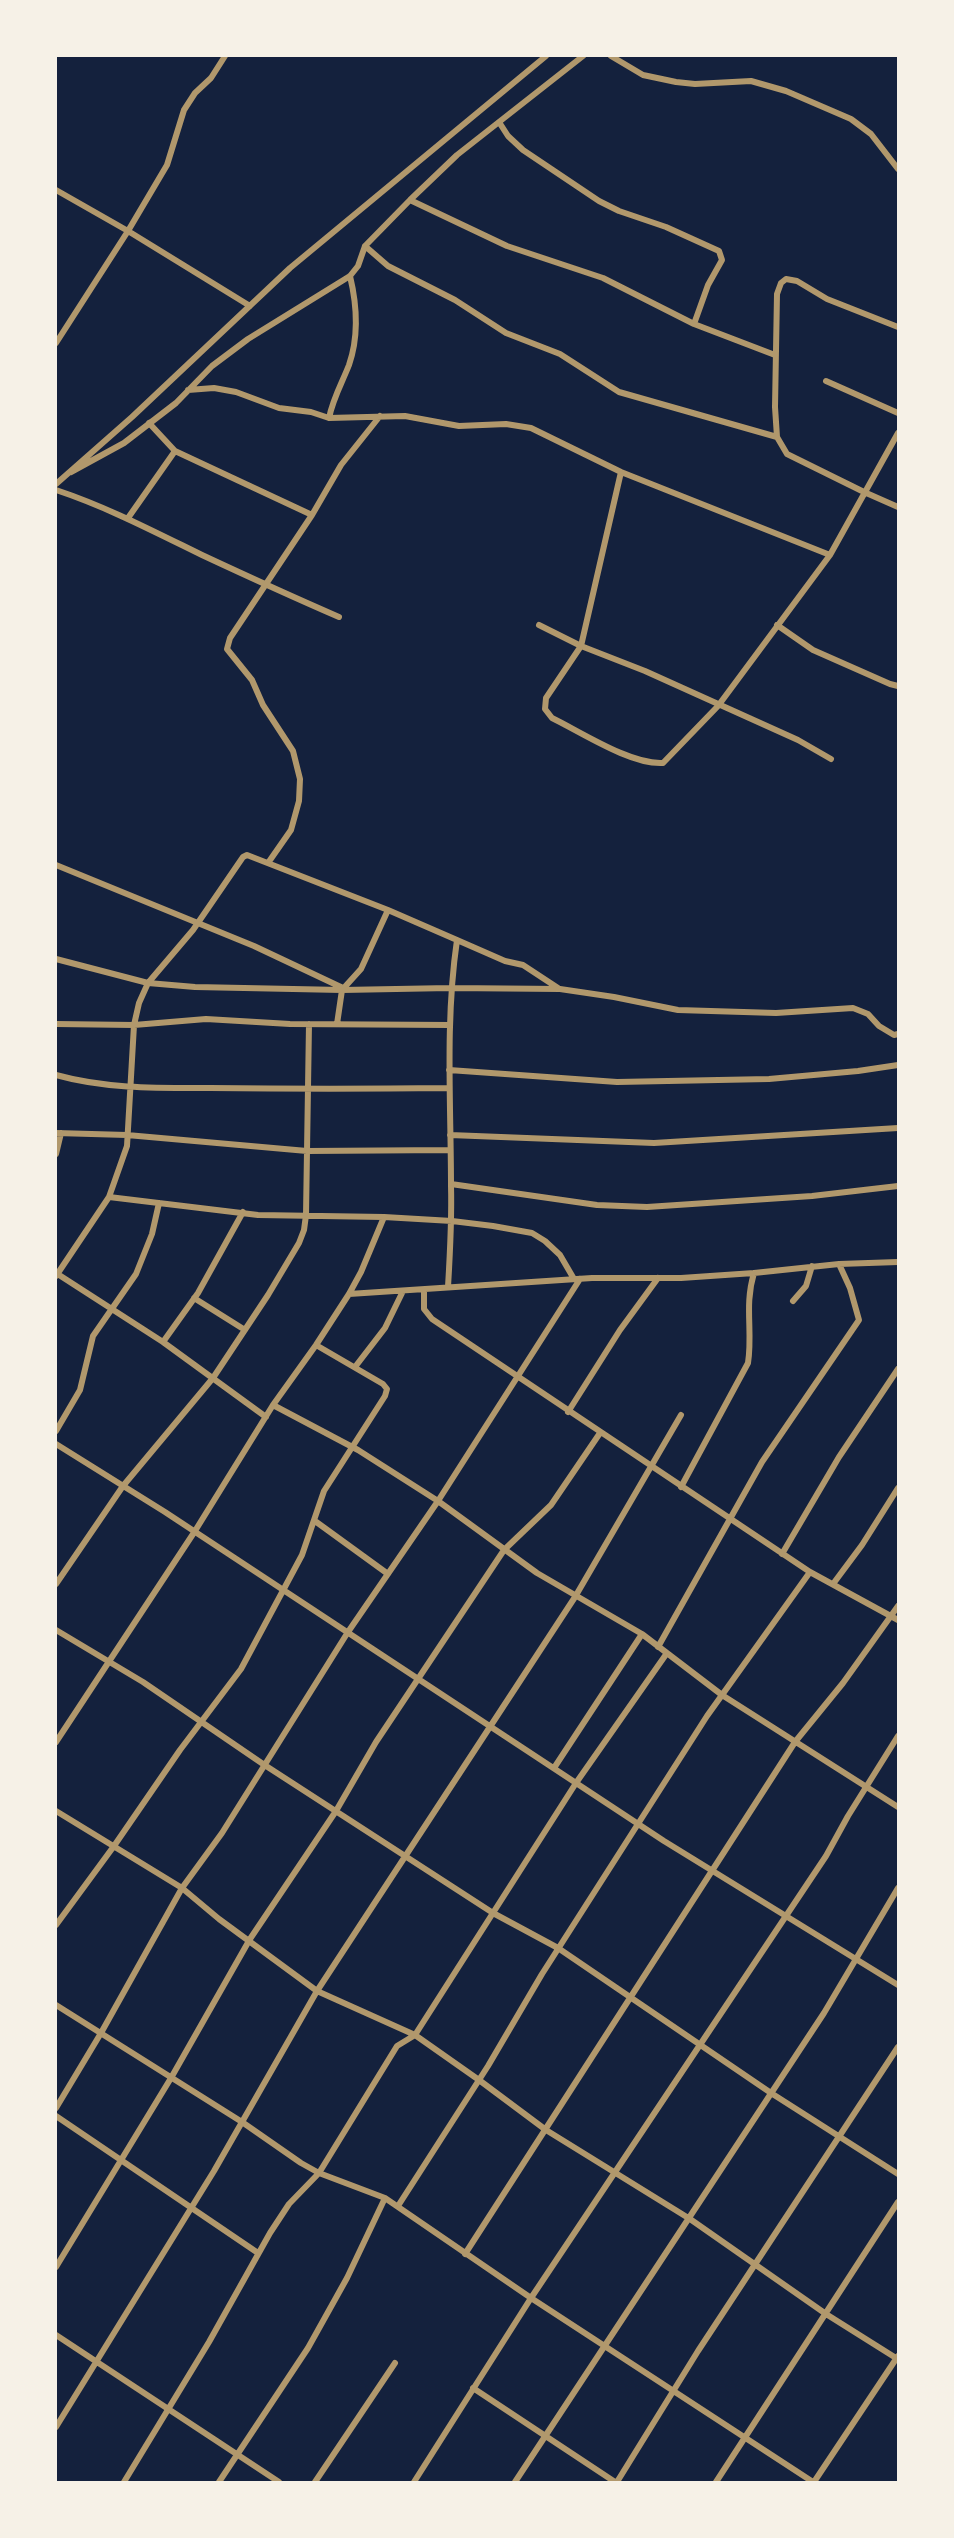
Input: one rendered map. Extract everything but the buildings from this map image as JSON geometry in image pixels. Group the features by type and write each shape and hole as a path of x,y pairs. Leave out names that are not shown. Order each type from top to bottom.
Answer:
{"street":[{"path":"56,343 128,231 167,165 184,110 195,93 212,78 225,56"},
{"path":"56,484 331,233 546,56"},
{"path":"71,472 124,443 188,390 212,366 248,339 350,276 358,266 365,246 457,155 583,56"},
{"path":"611,56 643,75 676,82 695,84 751,81 786,91 851,119 871,134 898,169"},
{"path":"499,122 508,136 522,150 599,201 719,251 722,260 708,285 693,324"},
{"path":"56,190 250,306"},
{"path":"410,200 507,246 603,278 693,324 775,355"},
{"path":"365,246 388,266 455,300 506,333 560,354 619,392 777,437"},
{"path":"329,418 332,402 350,363 355,334 357,313 350,276"},
{"path":"898,327 827,299 797,281 786,279 781,283 777,294 775,355 777,437 787,453 898,507"},
{"path":"826,381 898,413"},
{"path":"188,390 214,388 236,392 279,408 311,412 329,418 405,416 459,426 506,424 531,428 621,472 830,555"},
{"path":"268,863 291,830 300,801 300,779 293,751 263,705 247,672 227,649 230,638 312,514 341,465 381,416"},
{"path":"149,423 175,452 312,514"},
{"path":"621,472 581,646 546,698 546,709 552,718 634,758 649,764 663,763 718,705 830,555 898,433"},
{"path":"128,518 175,452"},
{"path":"56,490 90,501 128,518 265,585 339,617"},
{"path":"539,625 581,646 645,671 798,740 831,759"},
{"path":"777,625 813,650 898,686"},
{"path":"266,1417 163,1342 56,1275 109,1197 127,1146 134,1025 139,1003 148,983 198,922 243,856 247,855 388,910 505,961 523,965 560,989"},
{"path":"56,865 198,922 342,989"},
{"path":"337,1024 342,989 361,969 388,910"},
{"path":"448,1287 452,1221 448,1088 450,988 457,940"},
{"path":"56,959 148,983 195,987 560,989 678,1010 776,1013 853,1008 868,1014 879,1026 898,1035"},
{"path":"57,1026 134,1025 206,1019 309,1024 450,1025"},
{"path":"56,1584 123,1486 213,1377 299,1243 306,1215 309,1024"},
{"path":"449,1070 617,1082 769,1079 898,1065"},
{"path":"56,1075 73,1080 130,1087 308,1090 448,1088"},
{"path":"450,1136 654,1143 898,1128"},
{"path":"56,1154 58,1133 127,1135 307,1151 450,1150"},
{"path":"452,1184 597,1205 647,1207 801,1197 898,1186"},
{"path":"109,1197 243,1212 452,1221 532,1233 560,1255 577,1279"},
{"path":"56,1431 80,1390 93,1336 136,1274 152,1234 159,1203"},
{"path":"163,1342 194,1298 243,1212"},
{"path":"56,1742 195,1531 228,1473 273,1404 316,1345 349,1294 361,1272 384,1217"},
{"path":"349,1294 577,1279 754,1274 812,1266 898,1262"},
{"path":"658,1647 762,1462 860,1320 850,1288 839,1264"},
{"path":"793,1301 806,1286 812,1266"},
{"path":"681,1486 748,1363 750,1351 748,1292 754,1274"},
{"path":"568,1412 620,1330 658,1278"},
{"path":"56,2108 182,1888 222,1833 348,1632 438,1501 577,1279"},
{"path":"423,1290 424,1309 432,1319 516,1378 810,1572 898,1620"},
{"path":"355,1366 385,1328 403,1291"},
{"path":"194,1298 245,1330"},
{"path":"56,1925 180,1750 241,1669 302,1555 324,1491 386,1396 387,1389 355,1366 316,1345"},
{"path":"782,1554 839,1457 898,1369"},
{"path":"273,1404 353,1447 438,1501 504,1550 576,1597 642,1634 722,1695 898,1807"},
{"path":"56,2427 242,2122 317,1991 576,1597 681,1415"},
{"path":"56,2267 171,2078 250,1939 336,1811 376,1742 504,1550 551,1505 600,1433"},
{"path":"56,1444 195,1531 638,1824 898,1985"},
{"path":"833,1584 862,1545 898,1488"},
{"path":"315,1521 388,1574"},
{"path":"398,2206 638,1824 722,1695 810,1572"},
{"path":"465,2254 795,1742 843,1683 898,1606"},
{"path":"56,1630 143,1682 406,1857 493,1912 558,1948 771,2093 898,2174"},
{"path":"554,1768 642,1634"},
{"path":"124,2482 209,2343 258,2253 289,2204 319,2173 397,2046 415,2035 576,1783 667,1653"},
{"path":"414,2482 531,2298 826,1857 898,1736"},
{"path":"56,1811 182,1888 219,1919 250,1939 317,1991 415,2035 546,2130 690,2220 826,2314 897,2357 813,2482 531,2298 398,2206 385,2198 319,2173 56,2005"},
{"path":"515,2482 690,2220 856,1959 898,1888"},
{"path":"473,2388 544,2437 616,2482 755,2264 898,2047"},
{"path":"56,2116 258,2253"},
{"path":"219,2482 308,2348 347,2278 385,2198"},
{"path":"716,2482 898,2202"},
{"path":"56,2335 279,2482"},
{"path":"315,2482 395,2363"}]}
